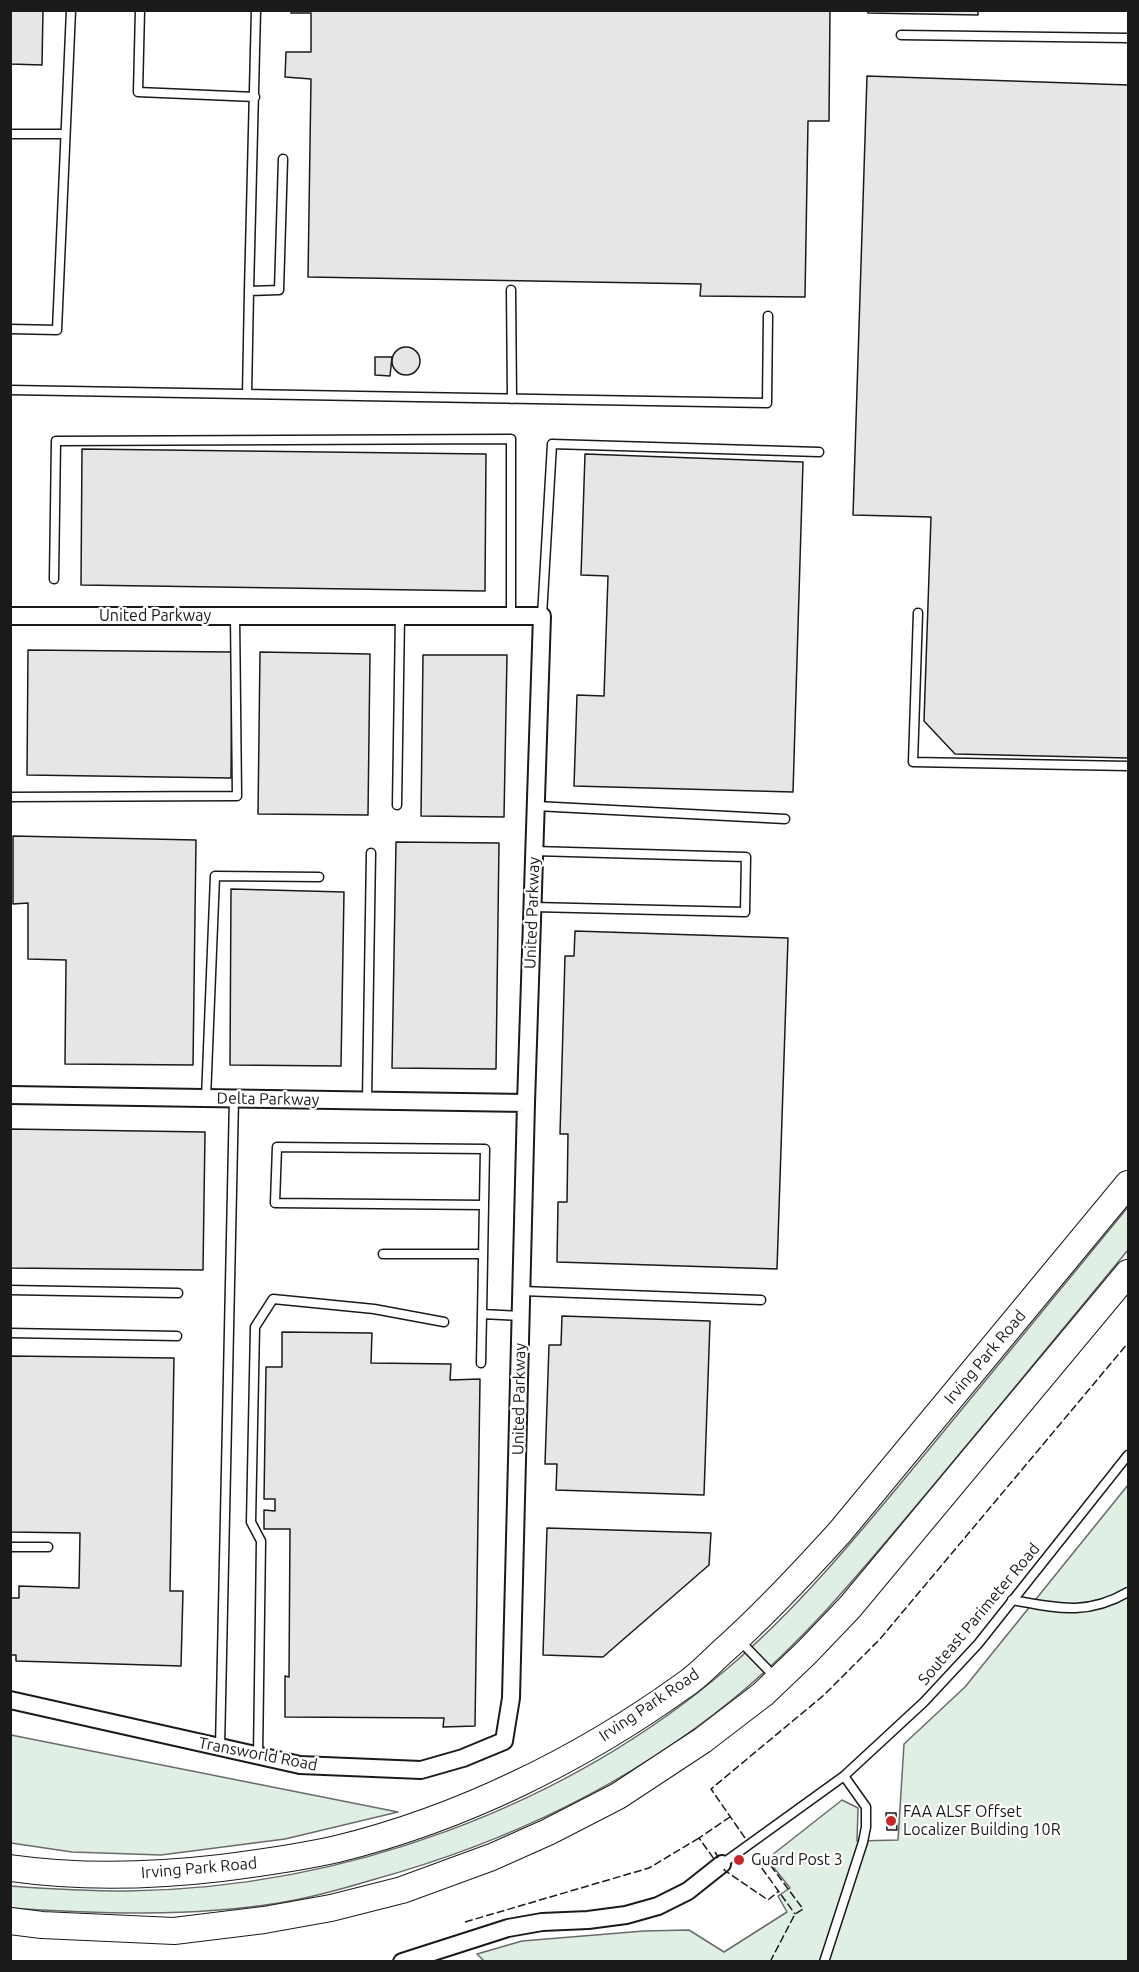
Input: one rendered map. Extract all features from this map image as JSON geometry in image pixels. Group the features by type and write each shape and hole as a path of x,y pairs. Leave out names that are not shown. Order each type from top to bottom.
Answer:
{"main road":[{"name":"Irving Park Road","path":"10,1869 112,1875 188,1872 273,1862 316,1853 419,1824 519,1785 610,1734 684,1685 738,1638 792,1586 840,1532 1128,1184"},
{"path":"10,1921 42,1925 174,1931 264,1920 331,1908 402,1890 492,1857 548,1832 618,1796 703,1740 763,1694 850,1607 1128,1274"}],"street":[{"name":"United Parkway","path":"10,616 542,616 526,1103 511,1698 504,1741"},
{"name":"Delta Parkway","path":"10,1095 526,1103"},
{"name":"Transworld Road","path":"10,1700 300,1765 421,1770 463,1758 504,1741"},
{"path":"402,1962 508,1928 542,1922 588,1920 658,1906 688,1891 722,1864"}],"lane":[{"path":"10,329 57,330 71,10"},
{"path":"140,10 138,92 255,97"},
{"path":"247,394 256,10"},
{"path":"902,35 1128,38"},
{"path":"10,134 65,135"},
{"path":"249,291 279,291 283,159"},
{"path":"511,290 513,399"},
{"path":"10,390 767,403 768,316"},
{"path":"54,579 56,441 511,439 511,616"},
{"path":"542,616 552,444 819,452"},
{"path":"918,613 913,762 1128,766"},
{"path":"10,797 237,796 235,616"},
{"path":"397,805 400,616"},
{"path":"536,806 784,819"},
{"path":"532,907 745,912 746,857 534,851"},
{"path":"367,1100 371,853"},
{"path":"206,1098 215,876 320,877"},
{"path":"220,1747 234,1098"},
{"path":"481,1363 482,1314 483,1254 484,1205 485,1149 278,1147 276,1203 484,1205"},
{"path":"383,1254 483,1254"},
{"path":"10,1290 178,1293"},
{"path":"522,1291 761,1300"},
{"path":"258,1756 261,1541 251,1522 255,1327 273,1299 374,1309 444,1322"},
{"path":"482,1314 521,1316"},
{"path":"10,1333 177,1336"},
{"name":"Souteast Parimeter Road","path":"722,1864 844,1776 924,1702 978,1644 1128,1455"},
{"path":"10,1547 48,1548"},
{"path":"1012,1600 1063,1609 1110,1603 1128,1592"},
{"path":"738,1638 778,1680"},
{"path":"824,1962 866,1827 866,1807 844,1776"}],"green space":[{"path":"1128,1207 1128,1250 861,1571 787,1651 733,1699 693,1730 651,1758 607,1785 516,1830 421,1865 314,1896 279,1903 212,1911 111,1913 11,1908 10,1886 128,1891 209,1886 290,1875 370,1856 448,1831 523,1799 595,1761 664,1718 756,1643 834,1562"},
{"path":"1128,1485 1128,1961 485,1962 477,1954 522,1941 644,1931 689,1930 724,1952 787,1912 778,1896 790,1888 767,1859 842,1800 858,1808 857,1841 898,1840 904,1744 965,1687"},
{"path":"11,1735 398,1812 285,1839 161,1855 72,1852 11,1843"}],"building":[{"path":"10,10 43,10 42,65 10,64"},
{"path":"291,10 830,10 829,121 808,121 805,297 700,296 701,284 308,277 311,79 285,77 286,52 311,52 311,13 291,13"},
{"path":"867,10 978,10 978,15 868,13"},
{"path":"867,76 1128,85 1128,758 955,754 924,721 931,517 853,515"},
{"path":"406,347 416,351 420,361 416,371 406,375 396,371 392,361 396,351"},
{"path":"375,357 392,357 390,376 375,375"},
{"path":"82,449 486,454 485,591 81,585"},
{"path":"585,454 803,462 793,792 574,786 577,695 604,696 608,576 581,575"},
{"path":"28,650 232,652 231,778 27,775"},
{"path":"260,652 370,654 368,815 258,814"},
{"path":"423,655 507,655 504,817 421,816"},
{"path":"13,836 196,840 193,1065 65,1064 66,960 28,959 28,903 13,904"},
{"path":"396,842 499,843 496,1069 392,1068"},
{"path":"231,889 344,892 341,1066 230,1065"},
{"path":"575,931 788,938 777,1269 557,1262 558,1202 567,1202 568,1134 560,1134 565,956 574,956"},
{"path":"10,1129 205,1132 203,1270 10,1268"},
{"path":"562,1316 710,1321 704,1495 556,1490 557,1464 545,1464 549,1345 561,1345"},
{"path":"282,1332 372,1333 371,1363 451,1364 450,1380 480,1379 475,1726 443,1727 444,1718 285,1717 285,1676 289,1677 290,1529 264,1529 264,1510 275,1511 275,1499 264,1499 266,1367 282,1367"},
{"path":"10,1356 174,1358 170,1591 183,1591 181,1666 16,1661 16,1655 10,1655 10,1598 19,1598 19,1586 79,1588 80,1533 10,1532"},
{"path":"547,1528 711,1533 709,1565 603,1657 543,1655"},
{"name":"FAA ALSF Offset Localizer Building 10R","path":"886,1813 896,1813 897,1830 887,1830"}],"fence":[{"path":"745,1838 711,1789 824,1695 880,1639 1128,1343"},
{"path":"715,1852 718,1857 714,1859 699,1838 730,1817"},
{"path":"465,1922 649,1868 699,1838"},
{"path":"770,1962 795,1914 803,1909 768,1862 761,1867 795,1914"},
{"path":"725,1869 768,1900 779,1891"}],"place":[{"name":"FAA ALSF Offset Localizer Building 10R","path":"891,1821"},
{"name":"Guard Post 3","path":"739,1860"}]}
